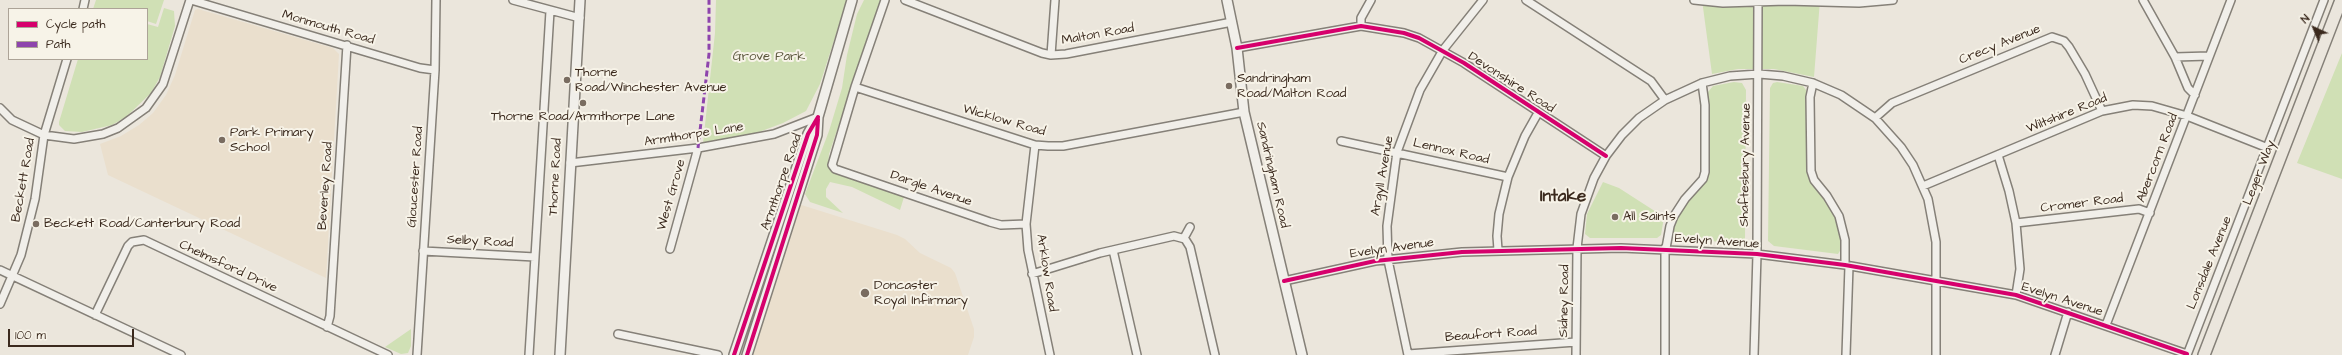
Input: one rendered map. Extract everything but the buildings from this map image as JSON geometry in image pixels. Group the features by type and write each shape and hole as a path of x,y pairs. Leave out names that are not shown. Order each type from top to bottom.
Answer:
{"highway":[{"name":"Leger Way","path":"2204,355 2341,0"}],"street":[{"name":"Monmouth Road","path":"190,0 347,45 420,68 435,70"},
{"path":"0,108 16,123 44,135 74,139 103,134 118,128 146,108 163,84 190,0"},
{"name":"Gloucester Road","path":"417,355 435,70 436,0"},
{"path":"514,0 580,18"},
{"name":"Thorne Road","path":"560,355 580,0"},
{"name":"Armthorpe Road","path":"747,355 817,136 818,117 852,0"},
{"path":"855,87 885,0"},
{"name":"Malton Road","path":"905,0 1042,53 1050,54 1066,54 1232,22"},
{"path":"1050,54 1055,0"},
{"name":"Sandringham Road","path":"1227,0 1237,48 1244,112 1302,355"},
{"path":"1361,26 1361,18 1371,0"},
{"name":"Argyll Avenue","path":"1408,355 1388,260 1387,226 1397,152 1420,90 1442,50 1483,0"},
{"path":"1526,0 1651,81 1665,100"},
{"path":"1696,0 1859,3 1893,0"},
{"path":"2143,0 2175,57 2188,88 2195,95"},
{"name":"Abercorn Road","path":"2106,325 2231,0"},
{"name":"Lonsdale Avenue","path":"2187,355 2324,0"},
{"name":"Shaftesbury Avenue","path":"1754,355 1757,254 1759,74 1758,2"},
{"name":"Thorne Road","path":"529,355 550,11"},
{"name":"Devonshire Road","path":"1237,48 1361,26 1404,33 1442,50 1606,156"},
{"name":"Crecy Avenue","path":"1875,118 1892,103 2052,37 2064,41 2069,47 2085,74 2102,111"},
{"name":"Beverley Road","path":"327,327 330,316 347,45"},
{"path":"2175,57 2209,56"},
{"name":"Beckett Road","path":"0,304 21,255 35,199 44,135 67,60"},
{"name":"Sidney Road","path":"1576,355 1578,248 1581,214 1594,178 1606,156 1622,135 1639,118 1665,100 1702,83 1730,76 1759,74 1783,76 1813,83 1841,95 1875,118 1901,147 1923,186 1933,218 1936,242 1936,355"},
{"path":"1665,355 1666,248 1670,226 1674,216 1685,199 1703,179 1705,172 1705,105 1702,83"},
{"path":"1813,83 1810,97 1811,171 1814,180 1827,196 1839,216 1845,240 1847,265 1846,355"},
{"name":"Wicklow Road","path":"855,87 1035,145 1063,146 1244,112"},
{"name":"Dargle Avenue","path":"855,87 832,165 835,169 990,222 1001,225 1026,224"},
{"name":"Wiltshire Road","path":"1923,186 2102,111 2143,105 2187,116 2268,148"},
{"path":"1498,250 1497,236 1499,214 1508,177 1525,136 1538,113"},
{"name":"Armthorpe Road","path":"734,355 808,134 818,117"},
{"name":"Armthorpe Lane","path":"570,163 698,148 774,134 818,117"},
{"name":"Lennox Road","path":"1342,141 1508,177"},
{"name":"Arklow Road","path":"1035,145 1026,224 1032,274 1050,355"},
{"name":"West Grove","path":"670,249 698,148"},
{"path":"1998,155 2009,190 2016,223 2020,269 2016,296"},
{"name":"Cromer Road","path":"2016,223 2139,209 2150,213"},
{"path":"1184,238 1190,227"},
{"path":"1032,274 1113,250 1174,236 1184,238 1190,247 1215,355"},
{"name":"Chelmsford Drive","path":"94,315 128,246 138,240 144,240 388,355"},
{"name":"Evelyn Avenue","path":"1284,282 1388,260 1462,252 1578,248 1666,248 1757,254 1847,265 2016,296 2106,325 2187,355"},
{"path":"1113,250 1137,355"},
{"name":"Selby Road","path":"423,251 535,257"},
{"path":"0,270 181,355"},
{"path":"2054,355 2068,312"},
{"path":"618,334 718,355"},
{"name":"Beaufort Road","path":"1408,355 1576,342"}],"shaded area":[{"name":"Park Primary School","path":"198,9 333,48 339,54 326,278 108,175 100,144 121,136 139,125 153,113 166,95 175,75 195,10"},
{"name":"Doncaster Royal Infirmary","path":"795,203 897,235 905,239 920,253 951,268 955,273 974,329 974,337 968,355 751,355"}],"green space":[{"path":"96,0 164,0 156,24 148,21 148,8 93,8"},
{"name":"Grove Park","path":"716,0 847,0 820,84 806,111 783,123 751,135 703,143 715,33"},
{"path":"864,0 881,0 829,154 828,168 835,172 904,197 900,210 852,187 830,182 826,189 826,197 843,213 810,202 805,194 829,131 842,88 847,55 857,14"},
{"path":"1702,0 1820,0 1814,77 1774,69 1738,69 1712,74"},
{"path":"164,8 174,11 175,26 160,77 151,93 126,117 112,125 82,132 65,131 59,125 59,122 78,60 148,60 148,24 158,27"},
{"path":"2342,53 2342,179 2297,163"},
{"path":"1734,82 1742,83 1746,90 1745,239 1741,243 1675,239 1672,232 1679,211 1707,170 1708,92 1713,86"},
{"path":"1777,82 1803,86 1806,90 1807,171 1810,180 1833,212 1837,222 1843,246 1838,254 1774,246 1768,241 1770,88 1773,83"},
{"path":"1603,182 1619,188 1664,217 1661,235 1657,238 1590,238 1585,234 1587,214"},
{"path":"411,329 411,346 408,353 401,354 385,347"}],"marked path":[{"path":"698,148 709,54 709,0"}],"cycle path":[{"path":"1237,48 1361,26 1404,33 1419,38 1464,63 1606,156"},
{"path":"734,355 808,134 818,117"},
{"path":"747,355 817,135 818,119"},
{"path":"1284,281 1375,261 1462,252 1621,248 1757,254 1845,265 2016,295 2187,354"}],"place":[{"name":"Thorne Road/Winchester Avenue","path":"567,80"},
{"name":"Sandringham Road/Malton Road","path":"1229,86"},
{"name":"Thorne Road/Armthorpe Lane","path":"583,103"},
{"name":"Park Primary School","path":"222,140"},
{"name":"All Saints","path":"1615,217"},
{"name":"Beckett Road/Canterbury Road","path":"36,224"},
{"name":"Doncaster Royal Infirmary","path":"865,293"}],"district":[{"name":"Intake","path":"1563,197"}]}
